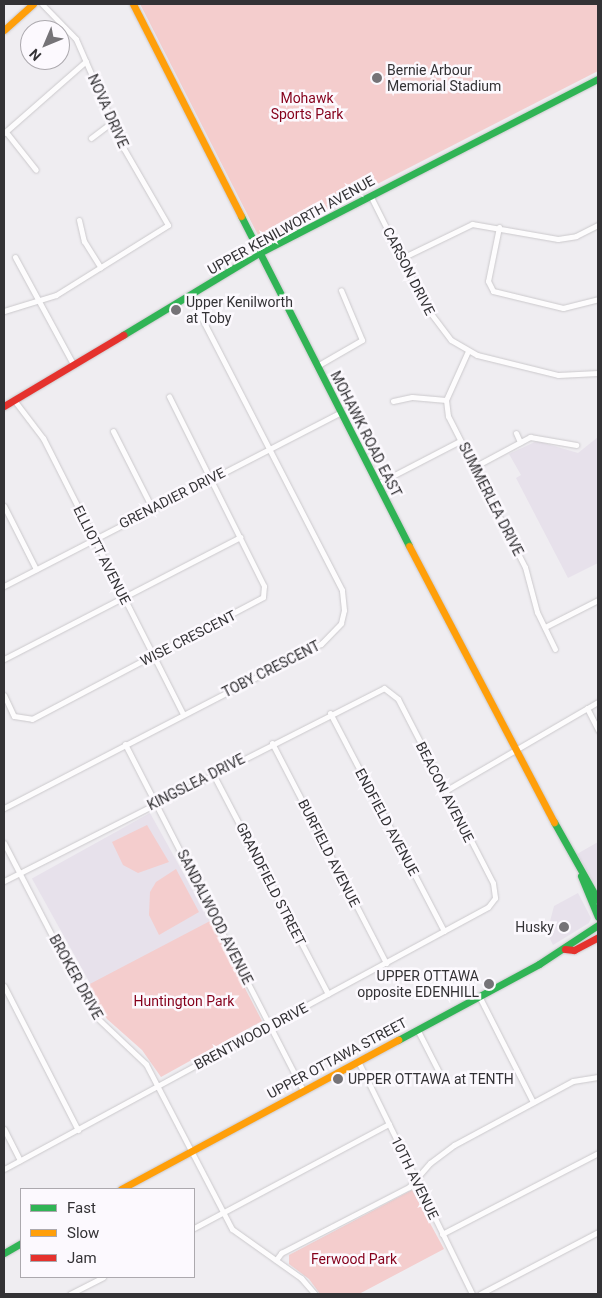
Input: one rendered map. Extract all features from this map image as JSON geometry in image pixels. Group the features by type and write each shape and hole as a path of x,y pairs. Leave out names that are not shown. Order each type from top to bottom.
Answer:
{"main road":[{"path":"4,30 33,4"},
{"name":"MOHAWK ROAD EAST","path":"133,4 515,753 581,874 598,900"},
{"name":"UPPER KENILWORTH AVENUE","path":"4,406 259,253 598,79"},
{"name":"MOHAWK ROAD EAST","path":"581,874 598,917"},
{"name":"UPPER OTTAWA STREET","path":"565,949 568,942 598,925"},
{"name":"UPPER OTTAWA STREET","path":"123,1188 565,949 574,950 598,937"},
{"path":"4,1253 20,1244"}],"street":[{"name":"NOVA DRIVE","path":"42,4 76,39 112,122 168,225 100,267"},
{"path":"36,170 5,133 86,61"},
{"path":"91,138 112,122"},
{"name":"CARSON DRIVE","path":"370,195 433,320 451,340 468,351 558,375 598,373"},
{"path":"4,311 56,295 100,267 84,241 79,220"},
{"path":"402,258 466,225 499,227 562,239 598,225"},
{"path":"499,227 488,281 493,291 564,308 598,299"},
{"path":"15,257 37,302 74,364"},
{"path":"317,366 362,340 340,290"},
{"name":"TOBY CRESCENT","path":"4,808 326,640 343,616 342,590 190,295"},
{"path":"393,401 412,397 446,400 468,351"},
{"name":"WISE CRESCENT","path":"4,695 14,716 28,720 263,597 264,586 169,396"},
{"name":"ELLIOTT AVENUE","path":"14,400 43,438 183,714"},
{"name":"SUMMERLEA DRIVE","path":"446,400 460,441 526,567 545,627 555,649"},
{"name":"GRENADIER DRIVE","path":"4,586 341,412"},
{"path":"113,431 152,508"},
{"path":"516,433 520,442"},
{"path":"474,467 520,442 534,437 576,445"},
{"path":"377,484 460,441"},
{"path":"4,506 36,569"},
{"path":"4,659 240,536"},
{"path":"545,627 598,600"},
{"name":"KINGSLEA DRIVE","path":"4,881 376,689 388,689"},
{"name":"BEACON AVENUE","path":"388,689 397,696 492,883 495,898"},
{"path":"445,791 515,753 598,702"},
{"path":"587,708 598,730"},
{"name":"ENDFIELD AVENUE","path":"330,713 444,931"},
{"name":"BURFIELD AVENUE","path":"272,743 386,963"},
{"name":"SANDALWOOD AVENUE","path":"126,744 303,1091"},
{"name":"GRANDFIELD STREET","path":"213,774 328,994"},
{"name":"BROKER DRIVE","path":"4,842 92,1013 141,1058 222,1213 240,1237 276,1260 315,1294"},
{"name":"BRENTWOOD DRIVE","path":"4,1169 488,907 495,898"},
{"path":"4,986 78,1130"},
{"path":"480,996 534,1102"},
{"path":"417,1029 440,1074"},
{"name":"10TH AVENUE","path":"358,1061 472,1294"},
{"path":"276,1260 280,1253 409,1187 438,1155 573,1081 598,1077"},
{"path":"195,1227 388,1124"},
{"path":"4,1130 20,1160"},
{"path":"442,1234 598,1153"},
{"path":"480,1294 598,1232"},
{"path":"70,1294 101,1278"}],"shaded area":[{"path":"598,437 598,563 568,578 516,478 521,475 509,454 537,441 578,453"},
{"path":"150,813 210,921 92,987 32,878"},
{"path":"598,842 598,889 577,854"},
{"path":"578,893 591,918 589,923 553,945 547,933 554,906"}],"green space":[{"name":"Mohawk Sports Park","path":"140,4 598,4 598,71 262,243"},
{"path":"147,825 169,862 138,873 123,865 112,842"},
{"path":"176,869 199,912 159,935 149,915 150,892 156,882"},
{"name":"Huntington Park","path":"210,921 262,1021 161,1077 142,1050 107,1019 86,986"},
{"name":"Ferwood Park","path":"412,1190 444,1249 359,1294 320,1294 309,1279 289,1264 289,1255"}],"traffic: fast":[{"path":"123,335 259,253 598,79"},
{"path":"241,216 409,546"},
{"path":"554,822 598,900"},
{"path":"581,876 598,917"},
{"path":"398,1040 539,964 598,925"},
{"path":"4,1253 20,1244"}],"traffic: slow":[{"path":"4,30 33,4"},
{"path":"133,4 241,216"},
{"path":"409,546 554,822"},
{"path":"123,1188 398,1040"}],"traffic: jam":[{"path":"4,406 123,335"},
{"path":"565,949 574,950 598,937"}],"place":[{"name":"Bernie Arbour Memorial Stadium","path":"377,78"},
{"name":"Upper Kenilworth at Toby","path":"176,310"},
{"name":"Husky","path":"564,927"},
{"name":"UPPER OTTAWA opposite EDENHILL","path":"489,984"},
{"name":"UPPER OTTAWA at TENTH","path":"338,1079"}]}
